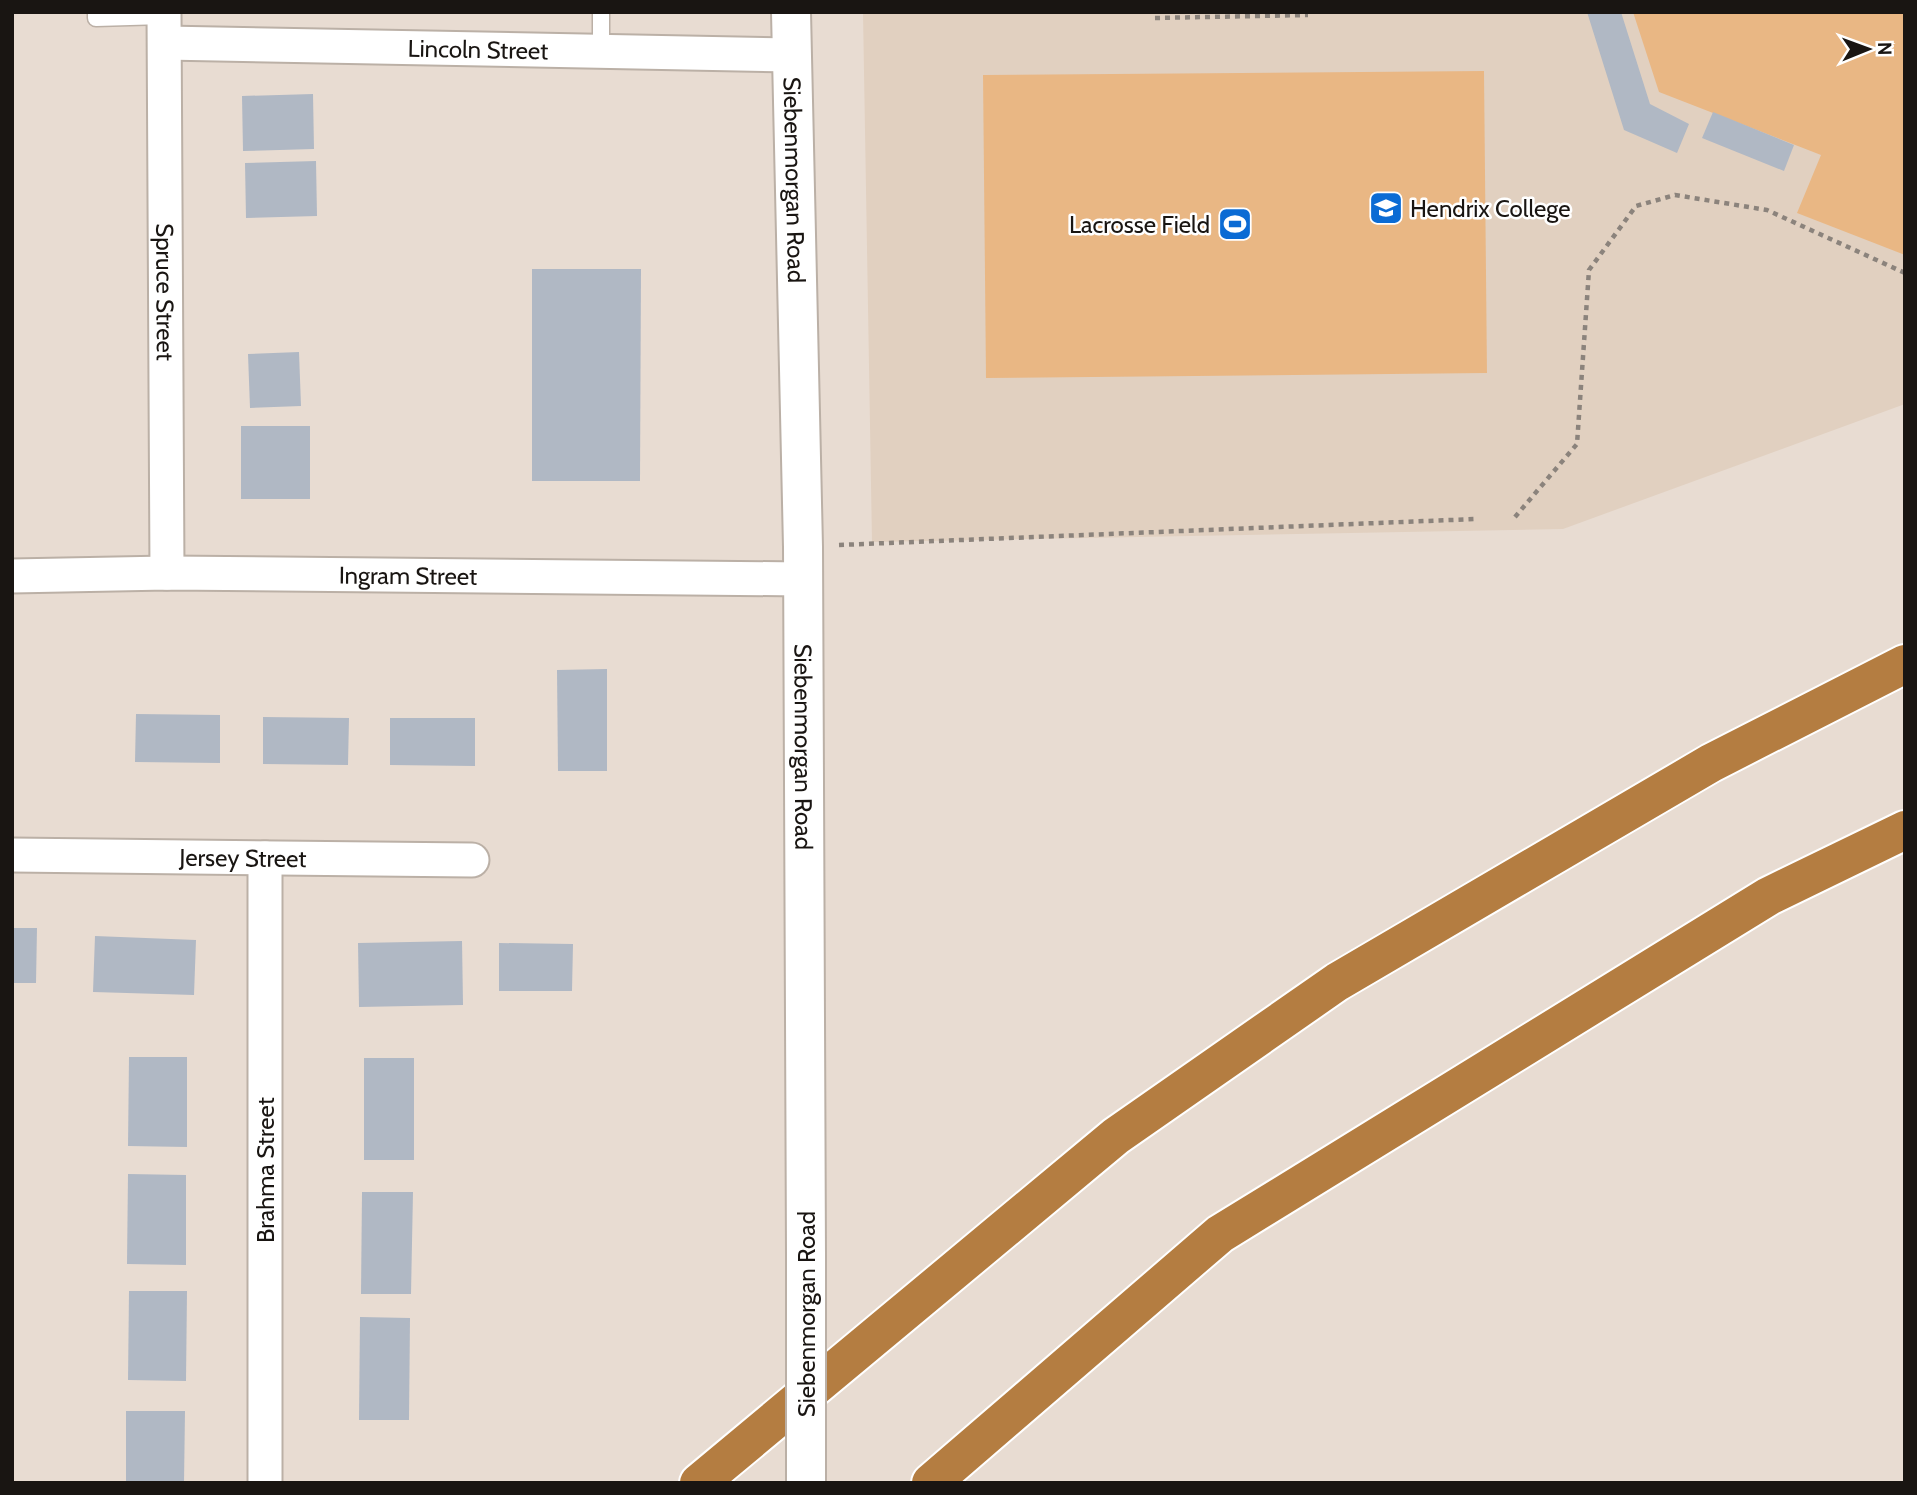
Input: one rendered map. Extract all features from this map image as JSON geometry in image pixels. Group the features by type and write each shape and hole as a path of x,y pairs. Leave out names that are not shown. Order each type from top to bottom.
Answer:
{"highway":[{"path":"699,1483 1116,1136 1337,982 1711,763 1905,664"},
{"path":"931,1483 1220,1234 1769,896 1905,830"}],"street":[{"name":"Siebenmorgan Road","path":"791,12 802,563 806,1483"},
{"name":"Lincoln Street","path":"164,24 601,50 791,55"},
{"name":"Spruce Street","path":"164,24 167,573"},
{"name":"Ingram Street","path":"12,576 802,563"},
{"name":"Jersey Street","path":"12,855 472,860"},
{"name":"Brahma Street","path":"265,858 265,1483"}],"lane":[{"path":"96,12 96,18 164,24"},
{"path":"601,12 601,50"}],"path":[{"path":"1155,18 1245,14 1308,15"},
{"path":"1515,517 1577,444 1589,270 1636,206 1675,195 1767,210 1905,273"},
{"path":"802,563 1475,519"}],"shaded area":[{"name":"Hendrix College","path":"863,12 1905,12 1905,404 1563,529 872,542"},
{"path":"1633,12 1905,12 1905,255 1797,213 1821,155 1659,92"},
{"name":"Lacrosse Field","path":"1484,71 1487,373 986,378 983,75"}],"building":[{"path":"1587,12 1621,12 1650,104 1689,124 1677,153 1624,130"},
{"path":"313,94 314,149 243,151 242,96"},
{"path":"1713,112 1794,145 1784,171 1702,138"},
{"path":"316,161 317,216 246,218 245,163"},
{"path":"532,269 641,269 640,481 532,481"},
{"path":"299,352 301,406 250,408 248,354"},
{"path":"241,426 310,426 310,499 241,499"},
{"path":"607,669 607,771 558,771 557,670"},
{"path":"136,714 220,715 220,763 135,762"},
{"path":"263,717 349,718 348,765 263,764"},
{"path":"390,718 475,718 475,766 390,765"},
{"path":"12,928 37,928 36,983 12,983"},
{"path":"95,936 196,940 194,995 93,992"},
{"path":"462,941 463,1005 359,1007 358,943"},
{"path":"499,943 573,944 572,991 499,991"},
{"path":"129,1057 187,1057 187,1147 128,1146"},
{"path":"364,1058 414,1058 414,1160 364,1160"},
{"path":"128,1174 186,1175 186,1265 127,1264"},
{"path":"362,1192 413,1192 411,1294 361,1294"},
{"path":"129,1291 187,1291 186,1381 128,1380"},
{"path":"360,1317 410,1318 409,1420 359,1420"},
{"path":"126,1411 185,1411 184,1483 126,1483"}],"place":[{"name":"Hendrix College","path":"1386,208"},
{"name":"Lacrosse Field","path":"1235,224"}]}
